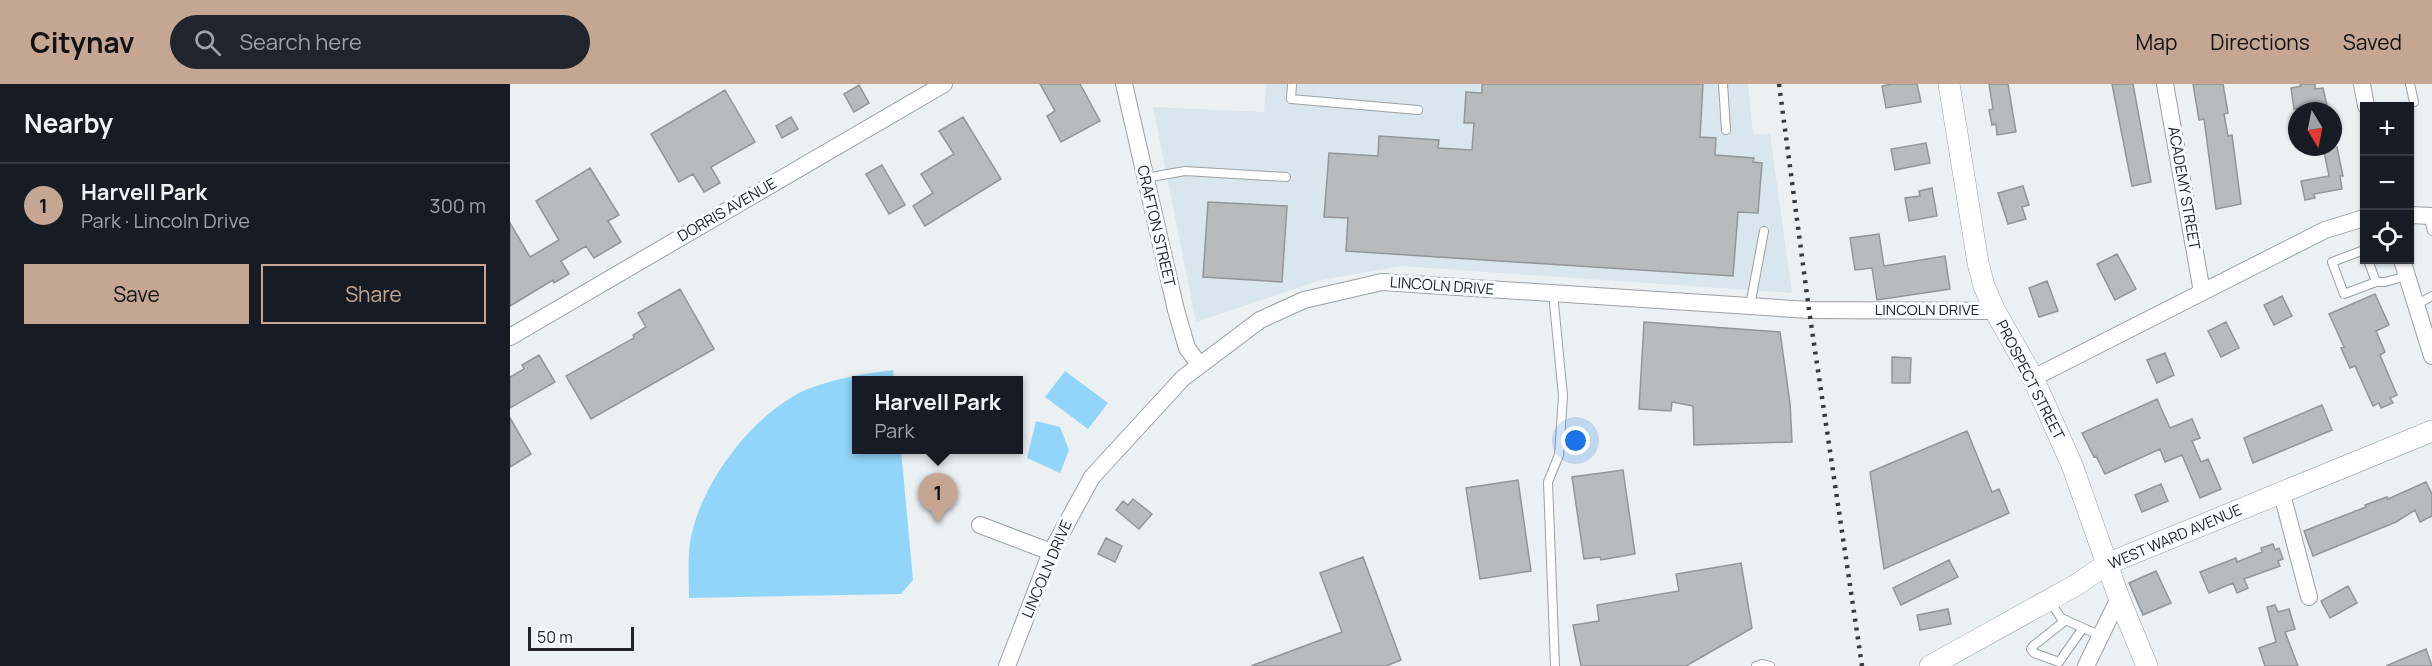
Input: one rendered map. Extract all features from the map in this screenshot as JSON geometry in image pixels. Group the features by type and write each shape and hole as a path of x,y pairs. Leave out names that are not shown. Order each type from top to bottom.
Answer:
{"street":[{"name":"DORRIS AVENUE","path":"510,337 944,84"},
{"name":"CRAFTON STREET","path":"1124,84 1187,348 1199,364"},
{"name":"PROSPECT STREET","path":"1949,84 1978,263 1984,286 1995,311 2033,378 2072,465 2119,598 2147,666"},
{"name":"ACADEMY STREET","path":"2165,84 2202,292"},
{"path":"2362,84 2365,102"},
{"path":"2414,216 2431,221"},
{"path":"2033,378 2325,230 2360,219"},
{"path":"2403,264 2432,356"},
{"name":"LINCOLN DRIVE","path":"1007,666 1051,552 1092,477 1175,386 1199,364 1260,320 1304,300 1382,282 1809,309 1995,311"},
{"name":"WEST WARD AVENUE","path":"1930,666 2107,564 2432,431"},
{"path":"2282,494 2309,597"},
{"path":"980,525 1051,552"},
{"path":"2086,666 2119,598"}],"lane":[{"path":"1292,84 1291,99 1418,110"},
{"path":"1723,84 1726,130"},
{"path":"2410,84 2414,102"},
{"path":"1145,178 1185,171 1286,177"},
{"path":"1750,306 1764,231"},
{"path":"2360,252 2332,262 2344,294 2376,282 2407,276"},
{"path":"2369,264 2376,282"},
{"path":"1553,293 1563,396 1559,456 1548,482 1555,666"},
{"path":"2416,305 2432,296"},
{"path":"2049,599 2061,618 2101,636"},
{"path":"2066,620 2031,649 2034,653 2060,664 2083,628"},
{"path":"1756,666 1762,664 1770,666"}],"shaded area":[{"path":"1266,84 1748,84 1753,134 1770,134 1792,293 1401,266 1321,280 1196,322 1153,107 1264,112"},
{"path":"893,370 894,376 855,376"},
{"path":"1065,371 1108,403 1088,429 1045,397"},
{"path":"852,377 852,454 901,454 913,580 901,594 689,598 689,552 693,529 701,504 729,457 766,416 787,400 808,389"},
{"path":"1036,421 1060,427 1069,450 1060,473 1027,458"}],"building":[{"path":"1040,84 1080,84 1100,121 1061,142 1047,116 1055,111"},
{"path":"1482,84 1703,84 1700,137 1716,138 1715,155 1754,158 1753,162 1762,163 1758,213 1738,212 1733,276 1346,251 1348,218 1324,217 1329,153 1378,156 1379,136 1439,140 1438,148 1472,150 1474,123 1464,123 1466,92 1482,93"},
{"path":"1917,84 1921,102 1886,108 1882,86"},
{"path":"1989,84 2008,84 2016,132 1997,135 1996,124 1992,125 1989,110 1993,109"},
{"path":"2112,84 2133,84 2151,182 2132,186"},
{"path":"2193,84 2223,84 2228,113 2224,114 2228,136 2232,135 2241,204 2216,209 2204,119 2199,120"},
{"path":"2300,84 2315,84 2315,89 2323,88 2326,102 2293,102 2291,88 2301,86"},
{"path":"859,85 869,103 854,112 844,94"},
{"path":"725,90 755,142 711,167 720,183 704,192 693,174 679,182 651,134"},
{"path":"791,117 798,129 782,138 776,126"},
{"path":"963,117 1001,179 925,226 913,206 933,193 921,174 954,154 939,131"},
{"path":"1926,143 1930,163 1895,170 1891,149"},
{"path":"2325,156 2339,156 2343,176 2340,176 2342,189 2314,194 2315,198 2305,200 2301,181 2329,176"},
{"path":"882,165 905,205 889,214 866,174"},
{"path":"590,168 619,215 608,221 621,242 594,258 586,246 561,261 569,274 554,283 553,280 510,306 510,223 530,257 559,240 536,201"},
{"path":"2023,186 2029,205 2022,207 2026,219 2008,224 1998,193"},
{"path":"1932,188 1937,216 1909,221 1905,198 1920,196 1919,191"},
{"path":"1208,202 1287,206 1282,282 1203,277"},
{"path":"1879,234 1884,266 1945,256 1950,289 1877,300 1872,268 1855,270 1850,238"},
{"path":"2117,254 2136,289 2115,300 2097,264"},
{"path":"2047,281 2058,311 2039,317 2029,288"},
{"path":"680,289 714,349 591,419 566,376 634,338 633,335 646,327 638,313"},
{"path":"2375,294 2389,325 2376,331 2385,352 2380,355 2397,395 2390,398 2393,403 2381,408 2379,403 2373,406 2355,366 2350,368 2341,348 2344,347 2329,314"},
{"path":"2282,296 2292,316 2274,325 2264,305"},
{"path":"1644,322 1780,332 1790,403 1792,442 1694,445 1693,406 1672,402 1671,411 1639,409"},
{"path":"2226,322 2239,348 2221,357 2208,331"},
{"path":"2165,353 2174,375 2157,383 2147,360"},
{"path":"539,355 555,382 510,408 510,377 524,369 522,365"},
{"path":"1892,357 1911,358 1910,383 1892,383"},
{"path":"2157,399 2170,428 2192,419 2200,438 2192,441 2201,462 2208,459 2221,489 2200,498 2182,455 2165,462 2160,449 2105,474 2082,433"},
{"path":"2322,405 2332,430 2253,463 2244,438"},
{"path":"510,418 531,454 510,467"},
{"path":"1967,431 1992,492 1999,489 2009,513 1884,569 1870,472"},
{"path":"1623,470 1635,554 1601,560 1600,557 1584,559 1572,477"},
{"path":"1518,480 1531,571 1480,579 1466,488"},
{"path":"2426,482 2432,494 2432,516 2420,522 2415,510 2396,522 2313,556 2304,531"},
{"path":"2161,484 2168,501 2142,512 2135,495"},
{"path":"1133,499 1152,514 1139,529 1116,510 1123,501 1128,505"},
{"path":"1106,538 1122,546 1115,562 1098,554"},
{"path":"2273,544 2275,550 2279,548 2283,559 2278,561 2280,566 2244,579 2248,588 2237,593 2233,583 2209,593 2200,572 2236,558 2237,562 2262,552 2261,548"},
{"path":"1363,557 1401,660 1386,666 1251,666 1342,632 1320,573"},
{"path":"1949,560 1958,577 1901,605 1893,588"},
{"path":"1741,563 1752,628 1686,666 1581,666 1573,625 1599,621 1597,605 1679,591 1676,574"},
{"path":"2156,571 2171,603 2143,615 2129,583"},
{"path":"2348,586 2357,603 2330,618 2321,601"},
{"path":"2275,605 2278,612 2289,609 2295,629 2285,632 2298,666 2265,666 2259,648 2276,642 2267,607"},
{"path":"1948,609 1951,624 1920,630 1917,615"},
{"path":"2426,649 2432,666 2386,666"}],"railway":[{"path":"1779,84 1809,310 1862,666"}],"place":[{"name":"Harvell Park","path":"938,523"}]}
